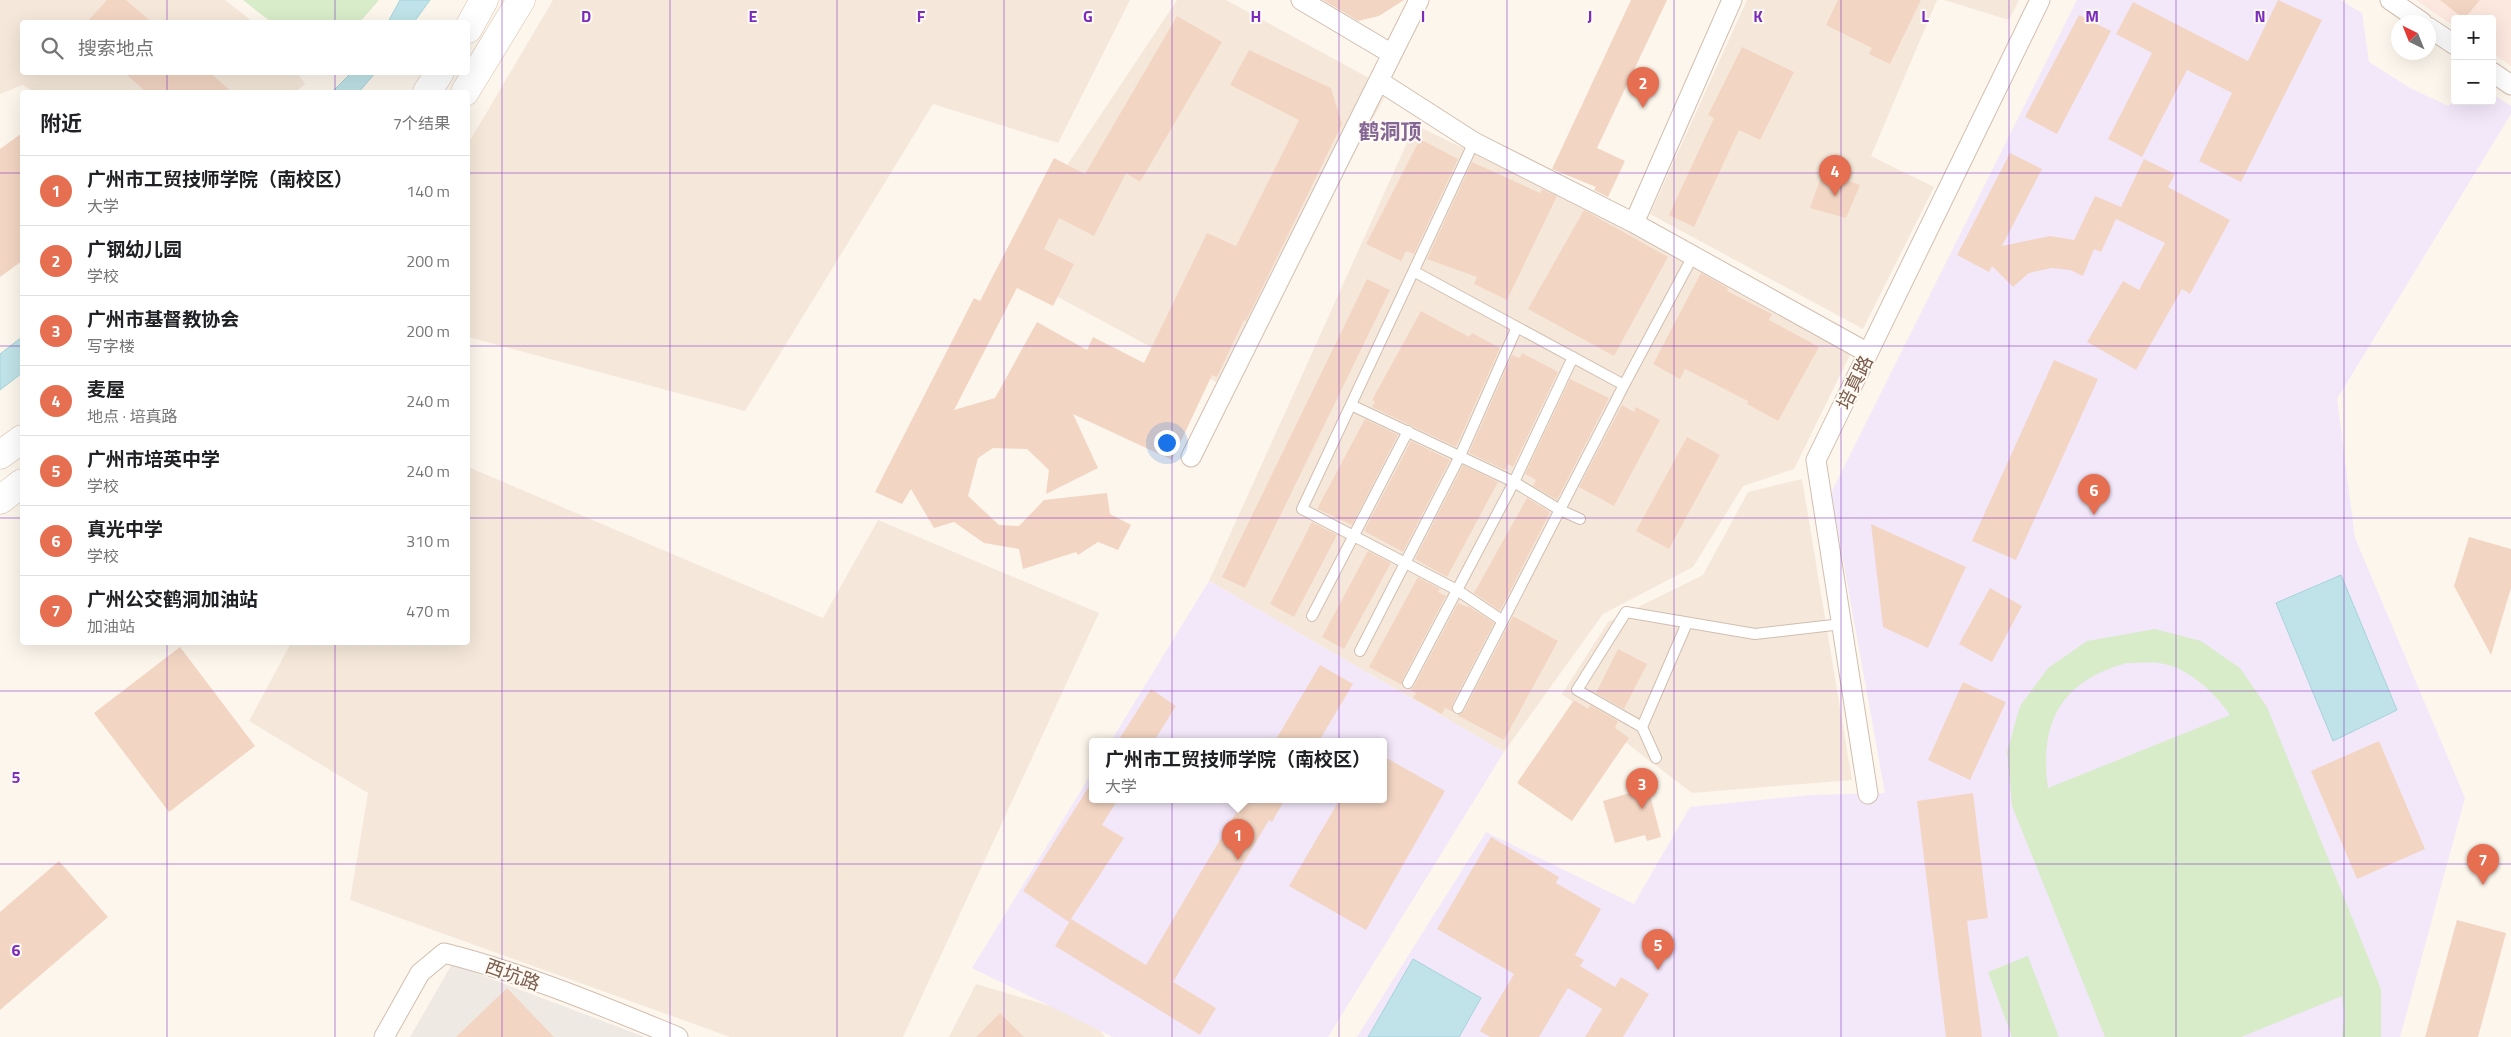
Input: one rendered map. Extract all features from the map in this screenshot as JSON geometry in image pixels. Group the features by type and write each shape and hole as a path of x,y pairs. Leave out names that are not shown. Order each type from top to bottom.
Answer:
{"main road":[{"path":"470,25 484,0"},
{"path":"466,90 521,0"},
{"path":"428,90 438,75"},
{"path":"0,455 20,440"},
{"path":"0,500 20,485"}],"street":[{"path":"1301,0 1392,54"},
{"path":"1191,457 1419,0"},
{"path":"1634,223 1732,0"},
{"name":"培真路","path":"1868,794 1816,460 2040,0"},
{"path":"2390,0 2412,15"},
{"path":"2436,33 2451,43"},
{"path":"2496,75 2511,85"},
{"path":"1379,81 1474,142 1634,223 1868,353"},
{"name":"西坑路","path":"384,1037 420,973 444,953 476,961 678,1037"}],"lane":[{"path":"1474,142 1415,272 1302,509 1457,590 1503,621"},
{"path":"1458,708 1624,385 1693,256"},
{"path":"1415,272 1624,385"},
{"path":"1360,651 1460,456 1517,327"},
{"path":"1408,683 1514,482 1573,357"},
{"path":"1351,405 1514,482 1560,510 1580,519"},
{"path":"1312,616 1356,536 1408,431"},
{"path":"1656,758 1642,727 1577,690 1626,612 1755,634 1842,624"},
{"path":"1642,727 1687,623"}],"shaded area":[{"path":"0,0 225,0 250,20 20,20 20,75 299,75 305,84 298,90 31,90 23,85 0,94"},
{"path":"553,0 1130,0 1058,143 933,104 745,411 470,338 470,141"},
{"path":"1177,0 1226,0 1389,89 1227,388 1000,266"},
{"path":"1747,0 1937,0 1871,156 1934,187 1863,329 1650,214"},
{"path":"1944,0 2019,0 2009,20"},
{"path":"2077,0 2340,0 2362,13 2369,62 2410,88 2448,106 2451,104 2496,105 2496,97 2511,106 2511,114 2337,399 2355,538 2465,798 2400,1037 1357,1037 1486,832 1634,904 1690,807 1810,795 1885,793 1831,493"},
{"path":"2416,0 2511,0 2511,66 2496,56 2496,15 2451,15 2451,24"},
{"path":"1415,125 1560,194 1851,353 1794,469 1743,486 1693,567 1603,614 1504,752 1209,581"},
{"path":"470,468 823,618 878,520 1099,613 903,1037 730,1037 350,900 368,793 249,721 290,645 470,645"},
{"path":"1802,479 1852,780 1692,793 1562,694 1608,622 1703,575 1748,492"},
{"path":"1209,581 1504,752 1328,1037 1113,1037 972,968 1089,778 1089,803 1387,803 1387,738 1113,738"},
{"path":"452,964 645,1037 410,1037"},
{"path":"976,984 1090,1018 1105,1037 949,1037"}],"green space":[{"path":"243,0 379,0 362,20 268,20"},
{"path":"2155,629 2201,641 2240,668 2267,707 2381,989 2381,1037 2342,1037 2344,1016 2342,996 2241,1037 2105,1037 2012,806 2007,752 2020,706 2048,668 2087,641","holes":["2127,663 2170,665 2190,675 2208,689 2230,715 2048,788 2047,743 2059,708 2071,693 2086,681 2104,671"]},
{"path":"2028,956 2059,1037 2012,1037 1988,972"}],"water":[{"path":"400,0 430,0 415,20 389,20"},
{"path":"349,75 373,75 361,90 334,90"},
{"path":"20,339 20,375 0,390 0,354"},
{"path":"2341,575 2397,710 2333,741 2276,603"},
{"path":"1413,959 1481,998 1459,1037 1368,1037"}],"building":[{"path":"107,0 126,0 150,20 89,20"},
{"path":"1323,0 1404,0 1379,16 1358,21"},
{"path":"1631,0 1667,0 1597,148 1625,161 1608,197 1594,190 1596,187 1552,169"},
{"path":"1838,0 1921,0 1890,64 1869,54 1872,48 1826,25"},
{"path":"2278,0 2322,20 2241,182 2199,161 2232,93 2187,70 2142,157 2108,139 2152,53 2116,34 2133,2 2248,61"},
{"path":"2440,0 2480,0 2467,15 2459,15"},
{"path":"2079,15 2111,31 2057,134 2025,117"},
{"path":"1177,16 1222,42 1140,182 1126,173 1094,236 1059,218 1044,249 1074,264 1053,306 1017,288 954,410 995,398 1037,322 1087,350 1093,337 1144,363 1207,233 1236,246 1299,120 1230,85 1249,50 1331,88 1342,124 1246,321 1244,320 1217,377 1212,375 1172,460 1073,414 1098,468 1046,494 1049,470 1027,449 993,448 978,458 968,496 999,525 1019,526 1044,500 1107,493 1110,514 1131,525 1118,550 1098,542 1078,555 1076,552 1023,569 1019,549 984,543 954,522 934,528 911,489 902,504 875,492 974,298 980,301 1054,158 1085,174"},
{"path":"1742,47 1794,72 1760,140 1739,130 1694,227 1669,215 1714,118 1708,115"},
{"path":"127,75 212,75 230,90 144,90"},
{"path":"20,134 20,262 0,277 0,149"},
{"path":"1420,139 1458,159 1414,254 1406,251 1401,261 1366,244"},
{"path":"2010,153 2042,169 2002,246 2050,236 2074,240 2095,196 2121,207 2144,159 2175,174 2168,187 2230,220 2190,294 2182,289 2136,370 2087,342 2123,281 2139,290 2165,243 2116,219 2101,252 2094,249 2083,276 2070,270 2052,268 2029,273 2013,287 1992,266 1989,272 1957,255"},
{"path":"1472,162 1540,193 1542,189 1557,196 1507,300 1474,284 1477,277 1427,259"},
{"path":"1823,171 1860,185 1846,218 1810,208"},
{"path":"1584,210 1668,257 1614,356 1528,309"},
{"path":"1701,273 1728,288 1727,291 1772,314 1769,320 1819,347 1778,421 1747,404 1748,401 1685,369 1680,379 1653,364"},
{"path":"1367,279 1390,290 1245,588 1222,577"},
{"path":"1421,311 1469,337 1472,333 1500,348 1456,447 1372,407 1375,402 1372,400"},
{"path":"1522,353 1558,372 1513,467 1508,464 1505,470 1469,453 1512,355 1520,358"},
{"path":"2054,360 2098,379 2016,560 1972,541"},
{"path":"1570,379 1609,398 1557,500 1533,486 1536,480 1525,474"},
{"path":"1622,405 1634,412 1636,407 1660,420 1614,506 1579,487"},
{"path":"1365,419 1398,435 1352,525 1317,509"},
{"path":"1687,437 1720,455 1669,549 1636,531"},
{"path":"1411,441 1450,460 1403,552 1364,531"},
{"path":"1463,465 1498,482 1447,577 1415,559"},
{"path":"1527,498 1550,512 1500,611 1474,593"},
{"path":"1312,522 1337,535 1294,617 1270,604"},
{"path":"1871,524 1966,567 1928,648 1883,627"},
{"path":"2469,537 2511,549 2511,588 2491,655 2454,586"},
{"path":"1368,551 1391,563 1344,649 1322,637"},
{"path":"1418,577 1440,589 1438,592 1446,596 1402,680 1402,685 1369,667"},
{"path":"1990,588 2022,606 1992,662 1959,644"},
{"path":"1458,603 1468,606 1494,623 1452,705 1453,712 1445,708 1442,714 1413,698 1416,693 1410,690 1414,686"},
{"path":"1513,616 1558,641 1504,740 1457,715 1464,711"},
{"path":"180,647 255,746 169,812 94,713"},
{"path":"1618,649 1647,664 1624,709 1596,693"},
{"path":"1320,665 1353,684 1321,738 1277,738"},
{"path":"1963,682 2006,702 1970,780 1928,760"},
{"path":"1151,689 1176,706 1156,738 1120,738"},
{"path":"1574,700 1588,709 1590,705 1618,721 1615,728 1629,738 1572,821 1517,783"},
{"path":"2379,741 2425,849 2357,879 2311,771"},
{"path":"1387,758 1445,791 1366,930 1289,886 1338,803 1387,803"},
{"path":"1089,786 1089,803 1116,803 1102,825 1124,838 1069,922 1023,891"},
{"path":"1633,792 1635,799 1650,795 1661,837 1647,841 1645,835 1615,843 1603,801"},
{"path":"1973,793 1988,918 1967,921 1982,1037 1946,1037 1917,801"},
{"path":"1242,803 1283,803 1272,822 1269,820 1173,982 1216,1008 1200,1035 1055,946 1071,919 1146,965"},
{"path":"1491,837 1559,877 1556,883 1601,909 1575,955 1584,960 1580,966 1615,987 1621,977 1649,994 1623,1037 1585,1037 1602,1009 1568,988 1539,1037 1490,1037 1480,1031 1514,974 1437,929"},
{"path":"59,861 108,917 0,1010 0,912"},
{"path":"2457,920 2506,933 2478,1037 2425,1037"},
{"path":"507,988 554,1037 456,1037"},
{"path":"1000,1013 1024,1037 976,1037"}],"place":[{"name":"广钢幼儿园","path":"1643,108"},
{"name":"麦屋","path":"1835,196"},
{"name":"真光中学","path":"2094,515"},
{"name":"广州市基督教协会","path":"1642,809"},
{"name":"广州市工贸技师学院（南校区）","path":"1238,860"},
{"name":"广州公交鹤洞加油站","path":"2483,885"},
{"name":"广州市培英中学","path":"1658,970"}],"district":[{"name":"鹤洞顶","path":"1390,131"}]}
